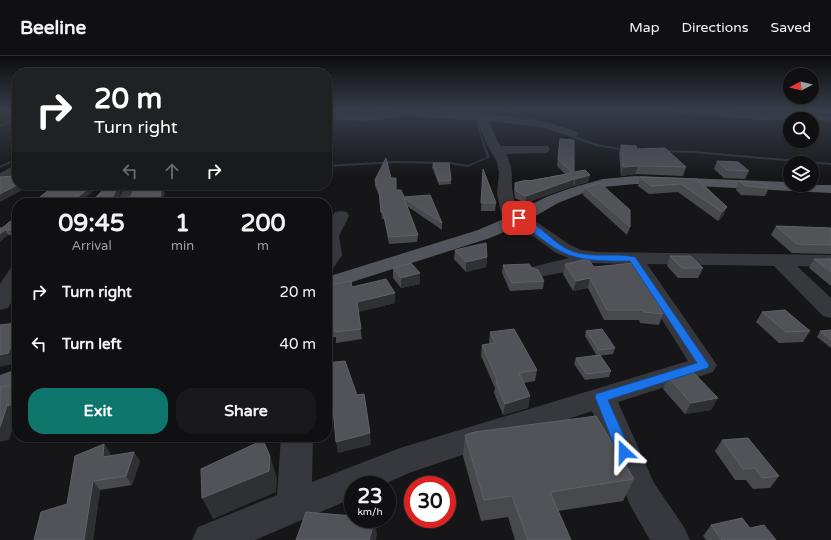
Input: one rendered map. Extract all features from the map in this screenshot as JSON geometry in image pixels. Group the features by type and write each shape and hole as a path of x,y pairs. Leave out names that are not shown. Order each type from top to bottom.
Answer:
{"main road":[{"path":"332,282 484,234 516,220 552,200 603,183 635,180 759,184 831,189"},
{"path":"0,387 12,382"}],"street":[{"path":"488,133 504,162 506,172 505,194 516,220 563,249 577,255 632,259 831,261"},
{"path":"498,150 544,149"},
{"path":"0,178 12,171"},
{"path":"332,232 341,216"},
{"path":"539,271 570,265 590,257"},
{"path":"211,540 400,462 704,365 632,259"},
{"path":"779,260 831,310"},
{"path":"0,268 12,265"},
{"path":"0,303 12,282"},
{"path":"601,397 642,494 670,540"},
{"path":"294,505 297,442"}],"building":[{"path":"560,139 574,140 574,172 585,170 590,175 575,179 574,177 574,179 526,196 516,191 515,183 572,173 558,159"},
{"path":"621,145 636,146 637,149 665,148 686,167 623,167"},
{"path":"386,158 391,178 396,178 396,190 401,190 404,197 430,195 442,223 404,198 418,235 389,237 383,212 381,212 379,191 375,180"},
{"path":"717,161 738,162 749,171 727,170"},
{"path":"433,163 449,163 451,180 439,181"},
{"path":"483,169 496,203 481,203"},
{"path":"12,176 12,188 0,194 0,177"},
{"path":"640,177 697,179 727,207 722,212 681,184 651,186"},
{"path":"739,181 763,183 769,188 745,186"},
{"path":"600,183 630,210 630,227 585,188"},
{"path":"48,190 87,190 76,198 39,198"},
{"path":"103,190 116,190 112,198 95,198"},
{"path":"134,190 161,190 160,198 112,198 131,197"},
{"path":"12,220 12,229 5,230 0,234 0,228"},
{"path":"776,226 831,228 831,245 797,244"},
{"path":"486,243 487,257 466,262 455,250"},
{"path":"670,256 691,256 703,268 682,268"},
{"path":"588,259 594,267 634,263 648,283 663,314 644,312 643,310 607,310 590,278 576,281 565,264"},
{"path":"814,259 831,259 831,272"},
{"path":"411,263 420,273 401,278 393,268"},
{"path":"529,264 532,268 538,270 544,281 512,283 503,265"},
{"path":"386,279 395,293 357,302 361,329 335,332 334,327 332,327 332,284 351,281 352,287"},
{"path":"785,310 810,331 786,332 762,312"},
{"path":"12,324 12,345 8,353 0,355 0,325"},
{"path":"514,329 537,370 519,373 530,396 505,404 496,382 498,382 482,345 495,343 490,332"},
{"path":"602,329 615,348 599,350 586,331"},
{"path":"831,330 831,340 820,331"},
{"path":"600,355 611,371 586,374 576,358"},
{"path":"345,361 357,395 364,394 370,433 336,442 332,398 332,362"},
{"path":"692,371 718,398 691,403 669,378"},
{"path":"12,386 12,405 7,406 0,427 0,387"},
{"path":"596,416 634,479 550,492 571,540 528,540 512,496 484,500 465,435 475,432"},
{"path":"748,438 779,476 762,478 755,468 743,469 722,440"},
{"path":"259,442 264,442 270,456 269,471 202,498 201,469"},
{"path":"104,444 103,457 134,452 126,476 93,481 84,540 34,540 41,512 67,504 75,456"},
{"path":"306,512 344,515 344,528 372,528 369,540 296,540"},
{"path":"742,518 750,528 764,525 776,540 722,540 711,525"}],"waterway":[{"path":"332,166 396,162 450,163 468,166 489,157 480,133"},
{"path":"569,135 597,145 627,150"},
{"path":"663,151 694,152 831,164"},
{"path":"0,167 12,161"}],"route":[{"path":"519,218 563,249 577,255 597,258 632,259 704,365 601,397 624,452"}]}
